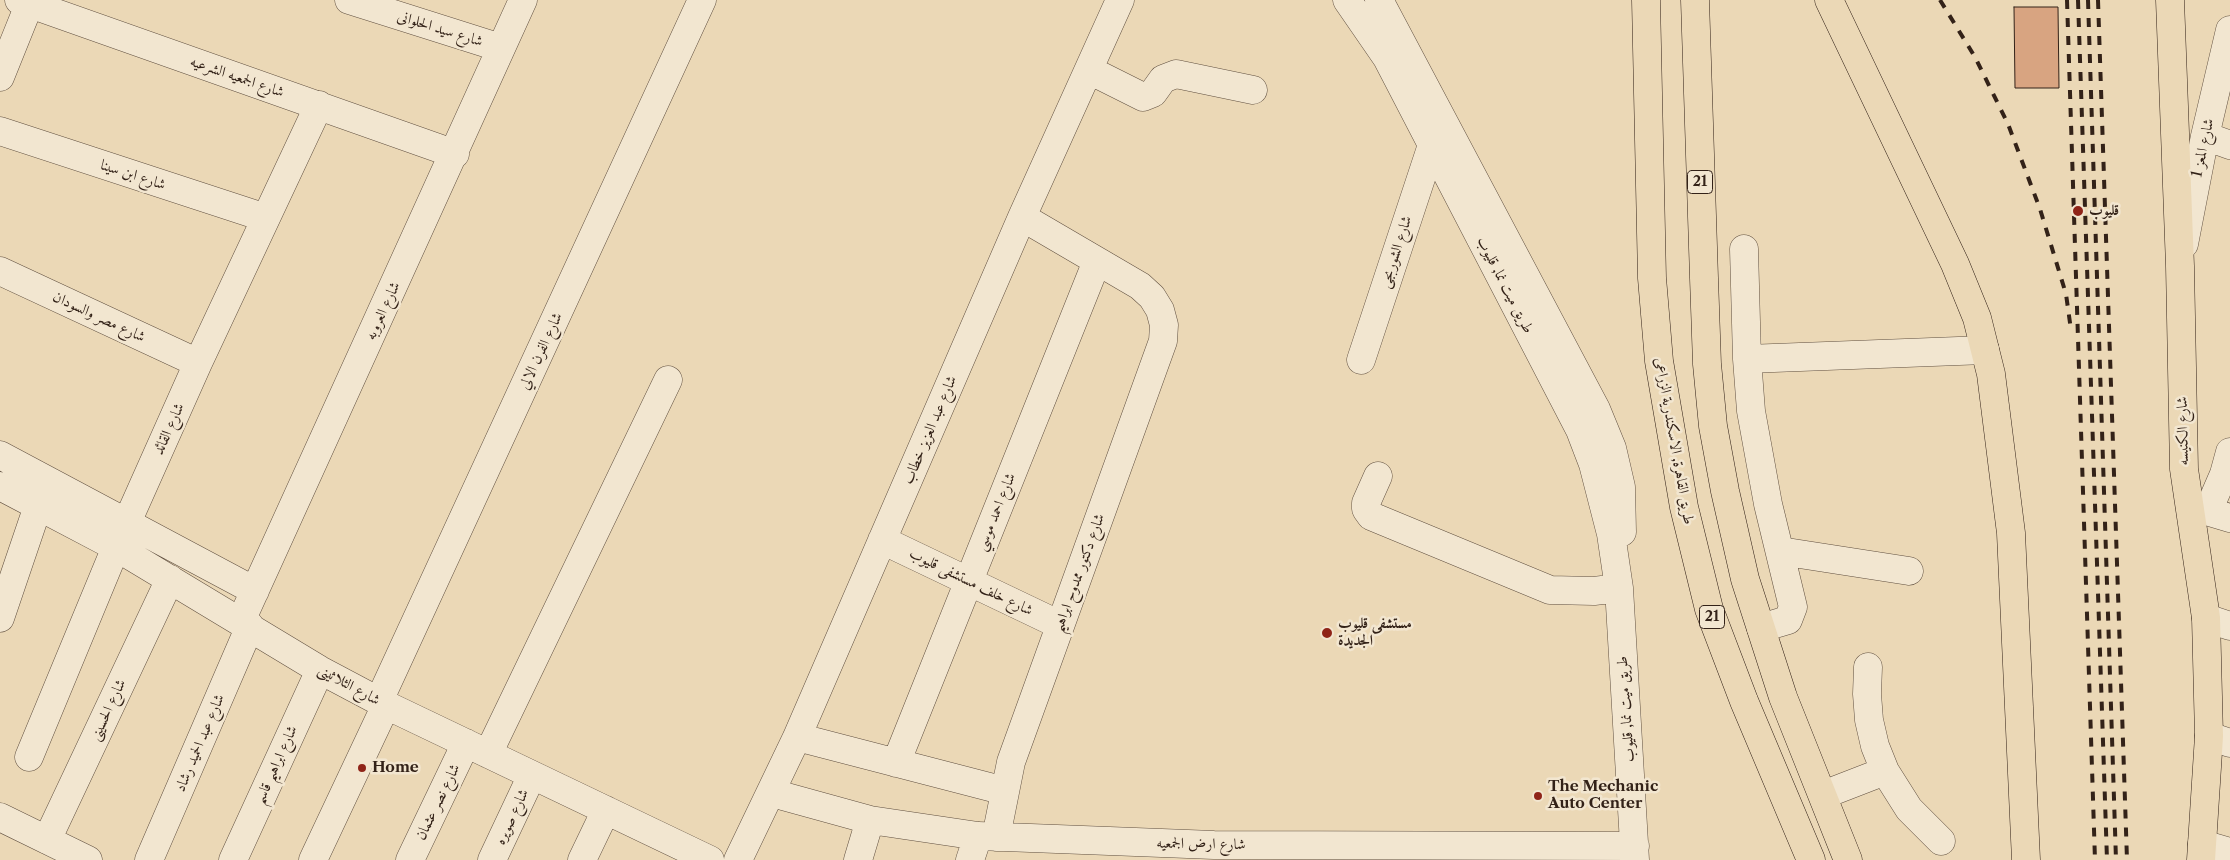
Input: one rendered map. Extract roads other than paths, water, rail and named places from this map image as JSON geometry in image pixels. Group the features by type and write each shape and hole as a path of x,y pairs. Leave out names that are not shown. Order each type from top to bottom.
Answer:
{"main road":[{"name":"طريق القاهرة, الاسكندرية الزراعى","path":"1646,0 1652,278 1659,361 1684,507 1709,609 1744,702 1811,860"},
{"name":"21","path":"1695,0 1707,364 1713,426 1725,491 1745,578 1783,697 1848,860"},
{"path":"1829,0 1955,264 1977,318 1991,374 2011,533 2026,860"},
{"name":"شارع الكنيسه","path":"2170,0 2180,266 2184,469 2209,512 2218,622 2220,740 2202,852"}],"street":[{"name":"شارع سيد الحلوانى","path":"349,0 400,8 501,48"},
{"name":"شارع العروبه","path":"245,624 255,591 455,154 523,0"},
{"name":"شارع الفرن الالي","path":"313,860 702,0"},
{"name":"شارع عبد العزيز خطاب","path":"738,860 772,793 797,737 1022,217 1120,0"},
{"name":"طريق ميت نما, قليوب","path":"1347,0 1387,58 1580,430 1603,498 1618,588 1635,853"},
{"name":"طريق ميت نما, قليوب","path":"1379,0 1596,409 1612,448 1621,487 1622,528 1618,588"},
{"path":"0,77 27,1"},
{"name":"شارع الجمعيه الشرعيه","path":"27,1 455,154"},
{"name":"شارع المعز 1","path":"2180,266 2218,140 2230,30"},
{"path":"1089,70 1143,97 1153,93 1162,79 1176,74 1253,90"},
{"name":"شارع القائد","path":"29,757 116,548 198,363 319,106"},
{"name":"شارع ابن سينا","path":"0,131 266,218"},
{"name":"شارع الشوربجى","path":"1361,360 1432,145"},
{"path":"1022,217 1097,261"},
{"path":"1744,249 1747,359 1751,410 1768,504 1793,607 1793,613 1788,620 1761,628"},
{"name":"شارع دكتور ممدوح ابراهيم","path":"981,844 1005,791 1011,762 1163,341 1164,325 1160,310 1152,297 1140,286 1097,261"},
{"name":"شارع احمد موسي","path":"896,763 1097,261"},
{"name":"شارع مصر والسودان","path":"0,271 198,363"},
{"path":"1747,359 1985,350"},
{"name":"شارع نصر عثمان","path":"410,860 477,749 668,380"},
{"path":"2209,512 2224,474 2230,452"},
{"path":"0,456 255,591"},
{"path":"1378,476 1366,504 1366,509 1371,516 1550,590 1594,591 1618,588"},
{"name":"شارع الثلاثينى","path":"0,486 170,579 320,670 477,749 710,860"},
{"path":"0,618 38,506"},
{"name":"شارع خلف مستشفى قليوب","path":"882,540 1060,625"},
{"path":"1780,551 1909,571"},
{"name":"شارع الحسينى","path":"47,840 170,579"},
{"name":"شارع عبد الحميد رشاد","path":"150,860 245,624"},
{"path":"1868,666 1867,694 1869,720 1875,746 1885,771 1909,810 1941,841"},
{"name":"شارع ابراهيم قاسم","path":"233,860 320,670"},
{"path":"797,737 1005,791"},
{"path":"1823,795 1885,771"},
{"name":"شارع صويره","path":"492,860 532,775"},
{"name":"شارع ارض الجمعيه","path":"772,793 870,820 981,844 1092,851 1214,855 1635,853"},
{"path":"582,860 606,810"},
{"path":"0,817 88,860"},
{"path":"858,860 870,820"},
{"path":"2202,852 2230,852"}],"railway":[{"path":"1940,0 1975,57 2008,124 2040,209 2066,294 2071,330"},
{"path":"2067,0 2095,860"},
{"path":"2078,0 2107,860"},
{"path":"2088,0 2116,860"},
{"path":"2098,0 2127,860"}],"place":[{"name":"قليوب","path":"2078,211"},
{"name":"مستشفى قليوب الجديدة","path":"1327,633"},
{"name":"Home","path":"362,768"},
{"name":"The Mechanic Auto Center","path":"1538,796"}]}
